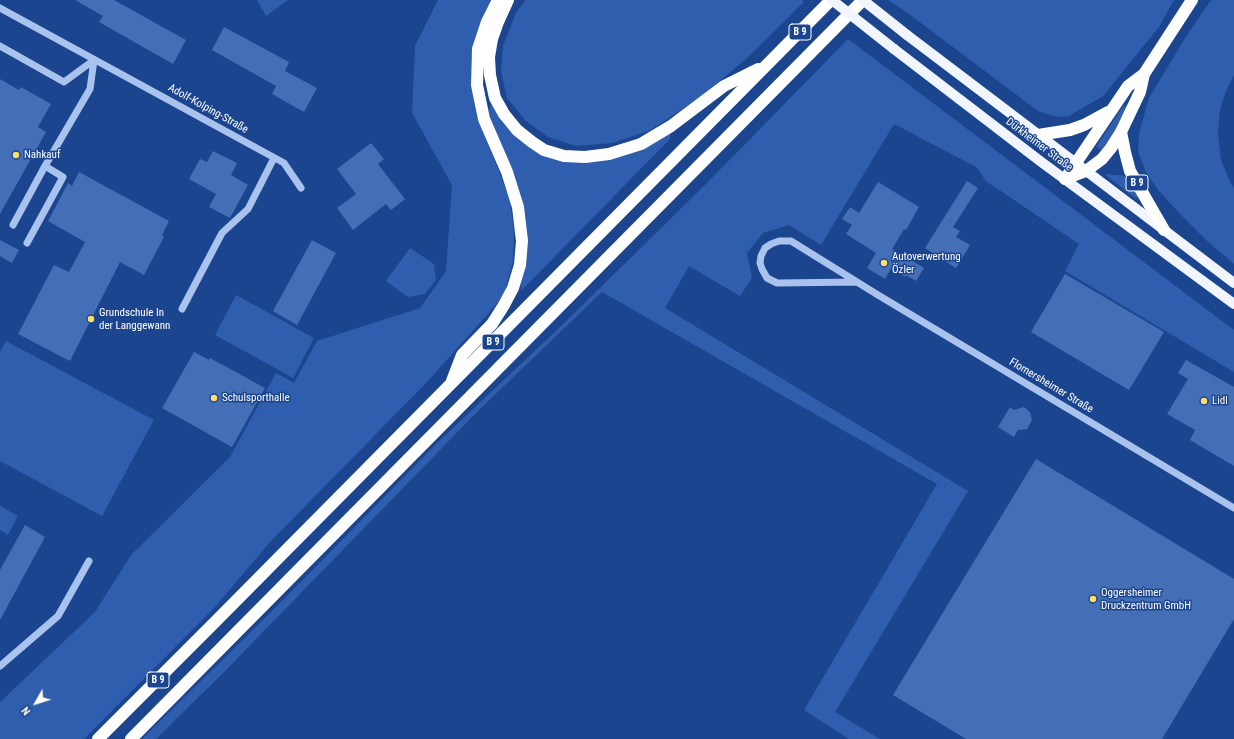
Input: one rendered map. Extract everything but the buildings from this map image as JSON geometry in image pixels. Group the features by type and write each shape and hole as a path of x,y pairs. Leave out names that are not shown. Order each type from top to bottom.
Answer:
{"highway":[{"path":"451,384 462,355 492,324 504,306 513,288 520,265 522,241 518,207 507,172 484,119 477,85 478,49 498,0"},
{"name":"B 9","path":"508,0 492,39 489,57 494,98 516,130 544,150 564,156 584,157 609,154 641,144 671,126 724,86 768,64"},
{"name":"B 9","path":"98,739 832,0"},
{"name":"B 9","path":"131,739 863,0"},
{"path":"1065,180 1109,112 1128,86 1144,74 1192,0"},
{"path":"1065,180 1086,171 1102,159 1112,148 1140,92 1144,74"},
{"path":"1038,135 1070,130 1109,112"},
{"name":"B 9","path":"1121,132 1130,171 1164,230"}],"main road":[{"name":"Dürkheimer Straße","path":"832,0 1065,180 1234,304"},
{"name":"Dürkheimer Straße","path":"863,0 1038,135 1234,282"}],"street":[{"name":"Adolf-Kolping-Straße","path":"0,8 284,163 301,188"},
{"path":"0,46 64,82 94,60"},
{"path":"14,225 90,89 94,60"},
{"path":"182,309 222,233 248,209 274,158"},
{"path":"27,244 63,177 46,166"},
{"name":"Flomersheimer Straße","path":"856,282 777,283 767,278 760,263 761,256 765,248 771,244 778,241 791,241 856,282 1234,508"},
{"path":"0,666 58,616 89,561"}],"shaded area":[{"path":"257,0 288,0 266,16"},
{"path":"438,0 493,0 472,53 471,82 477,116 510,200 514,232 513,262 503,297 427,382 271,541 215,607 84,739 0,739 0,702 95,612 131,555 230,457 276,373 294,383 317,341 420,308 446,271 452,185 412,113 415,46"},
{"path":"525,0 802,0 804,2 746,59 698,99 649,131 612,143 576,146 548,137 526,121 507,98 501,71 503,46 516,13"},
{"path":"1174,0 1159,27 1103,96 1069,116 1057,117 1038,111 905,11 889,1"},
{"path":"1211,0 1234,0 1234,75 1226,91 1220,110 1218,134 1221,160 1234,188 1234,264 1206,240 1158,190 1146,172 1138,152 1139,133 1149,98 1185,38"},
{"path":"848,39 1234,330 1234,372 1065,271 1079,244 986,181 976,167 894,124 821,245 789,225 763,233 747,253 752,278 740,296 689,266 665,308 968,491 835,712 880,739 849,739 804,710 937,484 602,292 477,412 227,669 156,739 142,739 279,604 439,441 558,329 706,184"},
{"path":"495,98 504,114 544,150 609,154 671,126 670,139 521,291 518,207 484,119"},
{"path":"1128,105 1111,139 1102,151 1096,147 1123,106"},
{"path":"1104,174 1126,176 1139,196 1136,199"},
{"path":"410,248 434,264 436,280 425,294 408,297 386,281"},
{"path":"236,295 314,338 293,378 215,335"},
{"path":"6,341 154,420 102,516 0,461 0,352"},
{"path":"0,506 18,516 8,535 0,530"}],"place":[{"name":"Nahkauf","path":"16,155"},
{"name":"Autoverwertung Özler","path":"884,263"},
{"name":"Grundschule In der Langgewann","path":"91,319"},
{"name":"Schulsporthalle","path":"214,398"},
{"name":"Lidl","path":"1204,401"},
{"name":"Oggersheimer Druckzentrum GmbH","path":"1093,599"}]}
